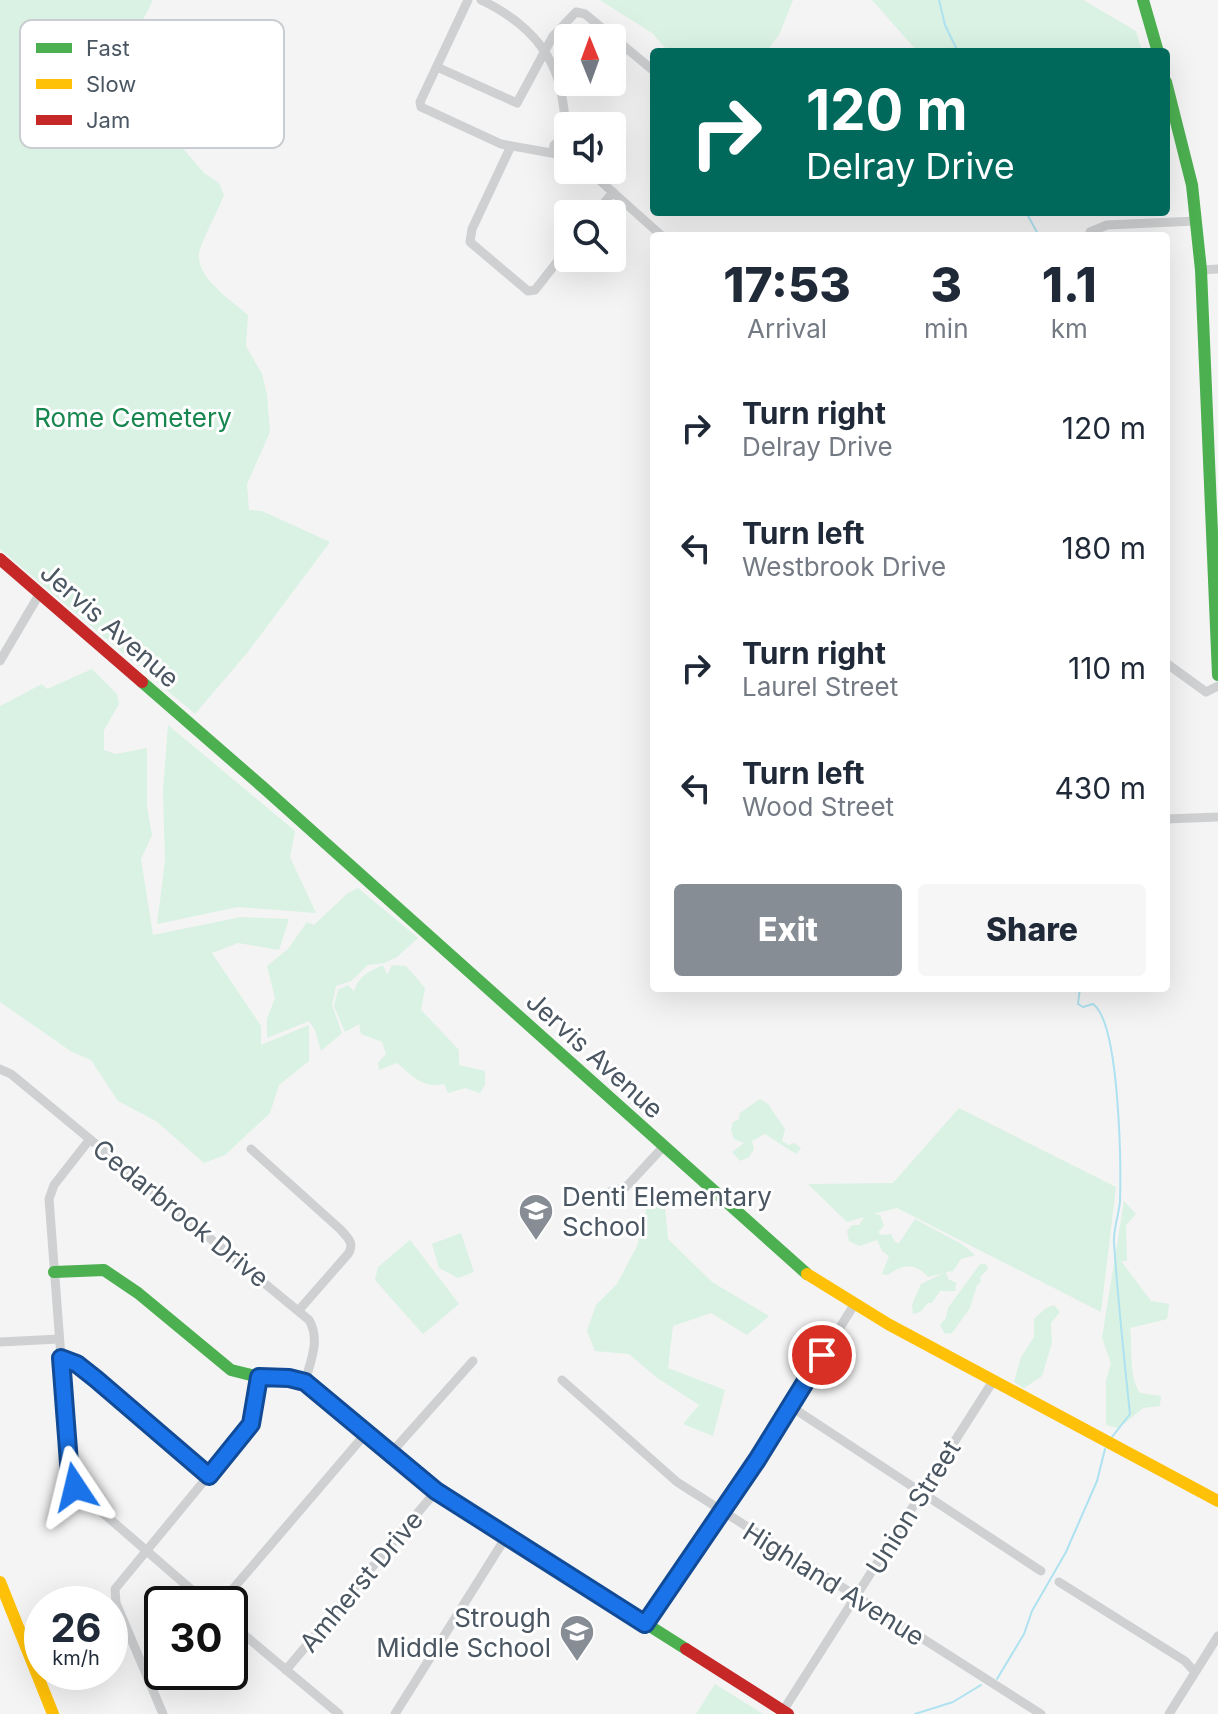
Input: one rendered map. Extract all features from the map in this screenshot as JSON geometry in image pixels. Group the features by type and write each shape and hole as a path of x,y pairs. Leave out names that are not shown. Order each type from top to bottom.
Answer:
{"street":[{"path":"468,0 420,102 421,107 511,146 553,153 554,145"},
{"path":"481,0 513,16 545,50 560,87 564,112"},
{"path":"1143,0 1157,48"},
{"path":"437,67 517,103 545,50 571,14 582,12 650,68"},
{"path":"1170,96 1186,153 1201,270 1214,480 1218,675"},
{"path":"511,146 472,229 470,242 528,291 535,290 554,266"},
{"path":"604,184 658,232"},
{"path":"606,200 613,192"},
{"path":"1090,232 1107,225 1196,221"},
{"path":"1201,270 1218,269"},
{"name":"Jervis Avenue","path":"0,559 265,789 806,1274 854,1305 1218,1501"},
{"path":"0,661 40,593"},
{"path":"1170,666 1206,692 1218,686"},
{"path":"1170,819 1218,817"},
{"name":"Cedarbrook Drive","path":"0,1069 11,1074 309,1320 314,1331 314,1351 305,1382"},
{"path":"90,1139 54,1185 49,1199 70,1476 75,1487 187,1586"},
{"path":"609,1192 626,1187 664,1146"},
{"path":"251,1149 351,1242 352,1248 348,1254 299,1310"},
{"path":"54,1272 95,1269 113,1275 223,1365 241,1374 305,1382 436,1491 784,1713"},
{"path":"645,1624 854,1305"},
{"path":"0,1342 59,1339"},
{"path":"61,1358 87,1371 209,1476"},
{"path":"391,1453 473,1361"},
{"path":"163,1714 115,1596 119,1583 145,1550 251,1424 259,1377"},
{"name":"Highland Avenue","path":"562,1380 677,1482 1040,1714"},
{"name":"Union Street","path":"784,1713 993,1381"},
{"path":"790,1406 1041,1571"},
{"path":"235,1586 367,1432"},
{"name":"Amherst Drive","path":"286,1670 436,1491"},
{"path":"395,1714 506,1537"},
{"path":"0,1582 53,1714"},
{"path":"1059,1582 1185,1661 1195,1672"},
{"path":"1169,1714 1218,1636"},
{"path":"248,1638 339,1714"}],"green space":[{"name":"Rome Cemetery","path":"0,0 153,0 143,20 20,20 20,148 183,148 204,173 219,183 224,195 200,248 200,262 216,288 248,315 246,346 262,374 267,395 270,432 247,484 249,510 262,511 330,542 247,653 195,714 0,549"},
{"path":"600,0 793,0 779,35 769,48 665,48 652,33"},
{"path":"872,0 1083,0 1136,31 1141,48 914,48"},
{"path":"92,669 117,694 119,704 104,730 104,750 116,754 147,748 147,807 152,835 141,859 153,935 241,917 289,919 279,950 238,943 212,953 261,1026 261,1045 309,1025 309,1061 279,1085 270,1113 225,1155 204,1163 156,1121 118,1101 91,1060 72,1052 0,1002 0,706 42,684 47,689"},
{"path":"168,725 295,831 290,857 316,913 238,907 157,924 165,861 163,791"},
{"path":"358,888 418,938 397,957 368,965 351,981 336,986 332,1005 342,1033 321,1051 309,1021 267,1038 267,1019 275,998 267,966 288,949 307,922 314,925 348,893"},
{"path":"383,965 387,975 392,965 406,966 425,988 421,1010 459,1050 459,1065 485,1071 485,1085 480,1093 465,1088 448,1093 444,1084 424,1083 397,1063 379,1070 378,1063 386,1054 382,1042 361,1034 359,1024 345,1032 334,1006 338,990 348,985 354,991 365,975"},
{"path":"760,1099 768,1104 785,1129 782,1141 801,1148 796,1154 765,1134 752,1141 754,1149 749,1157 740,1161 732,1152 744,1143 734,1139 731,1130 733,1122"},
{"path":"959,1108 1116,1187 1101,1312 897,1208 873,1214 880,1215 884,1226 878,1232 881,1235 891,1234 895,1242 899,1243 915,1219 963,1245 975,1255 961,1259 953,1271 946,1272 948,1279 957,1283 956,1291 940,1291 932,1303 913,1314 912,1305 921,1284 944,1273 928,1277 909,1266 888,1275 882,1274 889,1256 882,1251 877,1240 859,1246 849,1241 847,1231 852,1225 859,1225 864,1217 847,1222 808,1184 893,1183"},
{"path":"664,1197 668,1239 712,1282 769,1316 747,1335 711,1313 673,1326 668,1368 725,1390 713,1436 683,1424 699,1405 656,1377 629,1354 595,1351 587,1331 596,1305 617,1284 637,1246 647,1207"},
{"path":"1124,1201 1136,1214 1126,1225 1127,1261 1121,1261 1151,1301 1169,1304 1167,1319 1130,1328 1136,1386 1140,1393 1161,1396 1160,1406 1143,1408 1119,1428 1106,1425 1106,1381 1111,1363 1102,1338"},
{"path":"461,1233 474,1272 458,1278 439,1268 432,1244"},
{"path":"410,1240 459,1304 423,1334 375,1280 378,1267"},
{"path":"980,1264 986,1264 988,1269 980,1277 981,1282 977,1285 970,1308 952,1333 945,1334 940,1325 946,1318 948,1308"},
{"path":"1054,1305 1060,1312 1051,1323 1052,1343 1042,1376 1024,1388 1014,1382 1021,1357 1034,1337 1034,1319"},
{"path":"715,1684 763,1714 696,1714"}],"waterway":[{"path":"939,0 945,25 956,48"},
{"path":"1028,216 1037,232"},
{"path":"1080,992 1078,1004 1083,1007 1093,1004 1102,1016 1109,1038 1117,1096 1120,1201 1114,1243 1130,1414 1112,1437"},
{"path":"997,1679 1066,1552 1097,1481 1105,1449"},
{"path":"915,1714 953,1702 981,1685"}],"traffic: fast":[{"path":"1143,0 1157,48"},
{"path":"1170,98 1192,185 1201,270 1218,675"},
{"path":"142,682 807,1274"},
{"path":"54,1272 104,1270 138,1293 231,1370 259,1377 305,1382 436,1491 686,1649"}],"traffic: slow":[{"path":"807,1274 888,1324 1218,1501"},
{"path":"0,1582 53,1714"}],"traffic: jam":[{"path":"0,559 142,682"},
{"path":"686,1649 788,1714"}],"place":[{"name":"Denti Elementary School","path":"536,1242"},
{"name":"Strough Middle School","path":"577,1663"}],"route":[{"path":"75,1487 70,1476 61,1358 77,1364 96,1379 209,1476 251,1424 259,1377 289,1378 305,1382 321,1393 436,1491 645,1624 757,1460 822,1355"}]}
